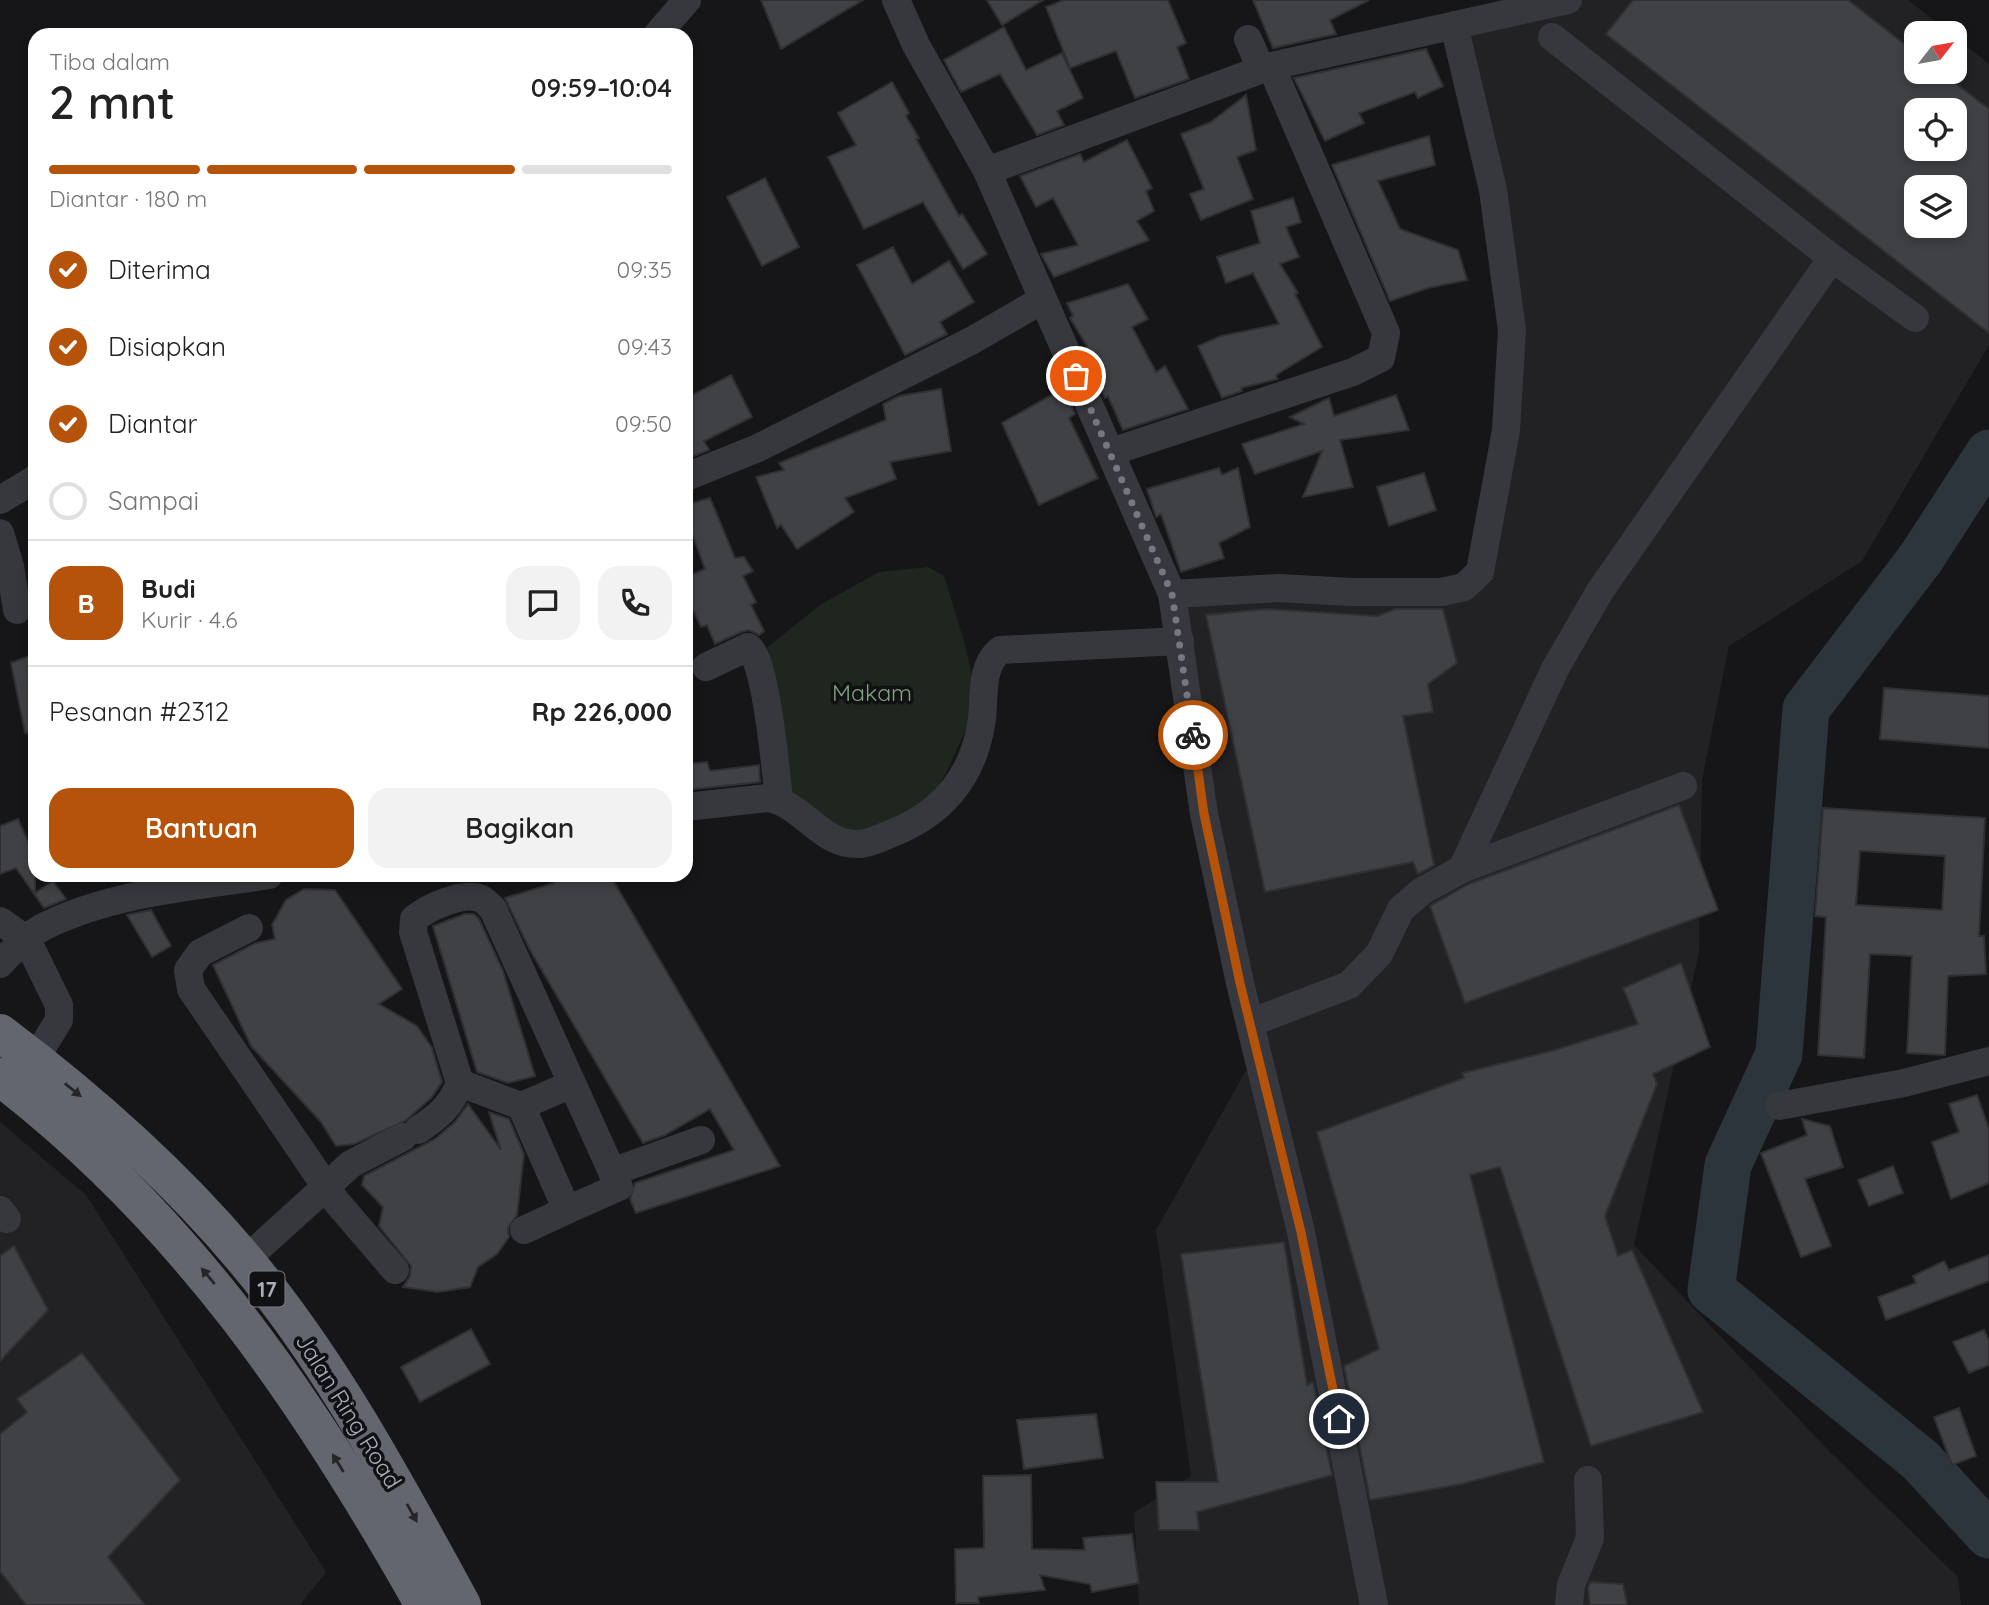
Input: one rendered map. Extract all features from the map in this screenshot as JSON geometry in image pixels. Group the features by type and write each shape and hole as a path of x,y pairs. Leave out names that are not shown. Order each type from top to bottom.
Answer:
{"highway":[{"name":"Jalan Ring Road","path":"0,1033 35,1059 144,1152 250,1267 302,1336 357,1419 462,1605"},
{"name":"Jalan Ring Road","path":"0,1077 115,1177 156,1218 227,1300 310,1417 424,1605"}],"street":[{"path":"663,28 687,0"},
{"path":"896,0 916,45 987,171 1172,594 1204,814 1250,1023 1301,1232 1374,1605"},
{"path":"987,171 1266,67 1567,0"},
{"path":"1172,594 1279,588 1352,592 1442,592 1464,587 1480,572 1506,430 1512,330 1495,203 1454,25"},
{"path":"1552,37 1832,258 1915,318"},
{"path":"1111,453 1353,372 1381,358 1386,333 1266,67 1248,39"},
{"path":"1462,869 1555,669 1600,591 1832,258"},
{"path":"693,474 758,448 971,341 1042,300"},
{"path":"0,500 28,484"},
{"path":"0,533 10,566 17,611"},
{"path":"693,806 779,800 824,834 841,841 860,844 903,830 937,810 975,750 981,728 985,672 992,657 1000,650 1180,641"},
{"path":"706,667 748,647 756,654 765,696 779,800"},
{"path":"1250,1023 1349,985 1364,973 1379,954 1401,909 1422,891 1462,869 1683,786"},
{"path":"0,964 42,927 130,897 225,882"},
{"path":"250,1267 331,1193 366,1154 440,1116 452,1103 460,1083 413,932 414,919 424,910 467,897 481,898 493,909 618,1187 524,1230"},
{"path":"0,921 27,940 61,1013 35,1059"},
{"path":"248,928 200,953 188,970 191,989 331,1193 396,1269"},
{"path":"1779,1106 1904,1083 1989,1061"},
{"path":"460,1083 521,1106 570,1085"},
{"path":"521,1106 567,1210"},
{"path":"612,1172 701,1140"},
{"path":"1569,1605 1571,1585 1590,1538 1588,1480"}],"shaded area":[{"path":"1563,0 1908,0 1935,21 1904,21 1904,84 1967,84 1967,47 1989,64 1989,345 1862,561 1729,646 1702,780 1699,952 1634,1245 1827,1449 1958,1577 1961,1605 1139,1605 1134,1513 1191,1476 1156,1230 1257,1051 1172,594 1464,587 1512,330 1454,25"},
{"path":"0,1122 86,1195 326,1572 300,1605 0,1605"}],"green space":[{"name":"Makam","path":"928,567 944,576 972,675 974,711 931,799 907,817 854,835 789,795 764,650 820,605 879,572"}],"building":[{"path":"761,0 863,0 781,49"},
{"path":"987,0 1043,0 1002,25"},
{"path":"1064,0 1168,0 1186,43 1177,47 1189,79 1135,98 1116,51 1070,68 1046,7"},
{"path":"1253,0 1369,0 1330,20 1336,34 1273,48"},
{"path":"1633,0 1848,0 1904,44 1904,84 1957,84 1989,109 1989,333 1606,34"},
{"path":"1004,27 1026,70 1062,53 1083,98 1057,111 1064,125 1037,135 1000,74 961,92 944,60"},
{"path":"1426,49 1443,86 1418,98 1415,92 1359,113 1364,123 1325,141 1294,78"},
{"path":"892,82 909,113 906,116 919,138 916,139 959,216 962,214 987,254 963,269 923,202 864,229 828,157 856,145 838,113"},
{"path":"1246,95 1256,150 1237,157 1253,199 1201,220 1190,194 1204,189 1181,134 1211,122"},
{"path":"1429,136 1435,165 1378,181 1400,229 1458,250 1467,280 1428,288 1390,301 1332,165"},
{"path":"1127,140 1152,188 1146,191 1154,211 1137,221 1149,240 1054,277 1041,254 1078,245 1053,198 1036,207 1020,176 1080,154 1084,162"},
{"path":"765,178 799,247 762,266 727,197"},
{"path":"1293,198 1301,222 1286,227 1299,257 1280,264 1298,293 1295,294 1322,347 1276,375 1277,379 1241,388 1242,391 1222,398 1198,346 1221,336 1279,324 1253,273 1226,283 1217,257 1260,243 1251,211"},
{"path":"893,247 912,284 949,261 974,302 940,322 947,334 905,355 857,265"},
{"path":"1128,284 1148,319 1132,327 1156,372 1165,366 1188,409 1123,430 1083,349 1087,346 1070,318 1073,316 1067,303"},
{"path":"731,375 752,417 704,441 709,450 693,456 693,394"},
{"path":"1064,388 1075,414 1069,418 1098,478 1039,505 1002,423"},
{"path":"941,389 951,451 890,462 896,479 845,498 854,512 797,549 781,525 777,528 756,477 784,470 779,463 886,420 883,404 899,396"},
{"path":"1396,395 1409,430 1340,440 1353,487 1303,497 1322,451 1255,474 1242,444 1304,424 1290,417 1329,398 1334,416"},
{"path":"1219,468 1222,475 1238,468 1250,527 1219,543 1224,558 1181,572 1161,514 1156,517 1147,489"},
{"path":"1424,473 1436,510 1389,526 1377,487"},
{"path":"710,498 735,558 744,557 753,571 743,576 756,602 751,605 764,631 759,635 749,630 715,644 707,625 701,627 693,610 693,574 705,569 693,536 693,503"},
{"path":"1266,609 1377,616 1396,609 1443,609 1457,663 1428,684 1433,712 1403,716 1434,865 1418,874 1413,862 1265,892 1206,615"},
{"path":"28,657 28,733 25,733 11,663"},
{"path":"1884,688 1989,696 1989,748 1880,739"},
{"path":"707,762 710,771 759,765 760,782 693,789 693,763"},
{"path":"1679,805 1718,910 1465,1003 1430,906 1469,884"},
{"path":"1823,808 1985,818 1979,936 1984,936 1986,974 1948,976 1945,1055 1907,1053 1912,956 1870,954 1864,1058 1818,1055 1826,917 1815,916","holes":["1860,851 1945,856 1942,910 1856,905"]},
{"path":"18,819 28,841 28,882 35,882 35,893 54,882 66,899 44,908 16,868 0,874 0,826"},
{"path":"614,882 780,1166 636,1213 630,1199 635,1183 734,1150 710,1109 665,1135 643,1143 530,950 505,898 554,883"},
{"path":"304,889 335,890 402,989 379,1004 417,1026 432,1048 442,1082 431,1098 405,1121 354,1144 336,1146 321,1122 251,1046 213,965 256,943 275,939 272,925 286,900"},
{"path":"151,910 171,946 152,957 127,915"},
{"path":"465,914 474,914 479,919 503,971 535,1076 508,1083 477,1072 433,926"},
{"path":"1681,963 1710,1047 1653,1074 1657,1084 1605,1216 1618,1256 1632,1250 1703,1412 1591,1446 1500,1167 1470,1175 1544,1462 1462,1484 1370,1500 1344,1366 1379,1349 1317,1132 1464,1078 1462,1073 1551,1051 1638,1024 1623,988"},
{"path":"1977,1095 1989,1129 1989,1183 1951,1199 1932,1142 1959,1132 1949,1104"},
{"path":"468,1104 501,1150 489,1112 509,1119 524,1154 517,1215 508,1228 509,1237 497,1254 478,1267 470,1287 437,1292 403,1287 410,1276 411,1266 379,1226 383,1207 362,1185 364,1176 435,1139 455,1122"},
{"path":"1802,1119 1830,1126 1843,1167 1805,1179 1831,1246 1801,1257 1761,1153 1807,1135"},
{"path":"1893,1166 1903,1193 1869,1206 1858,1180"},
{"path":"1284,1242 1307,1385 1313,1382 1332,1475 1197,1512 1199,1530 1159,1530 1156,1482 1218,1482 1181,1254"},
{"path":"14,1246 48,1310 0,1361 0,1256"},
{"path":"1989,1255 1989,1281 1886,1320 1878,1297 1916,1283 1913,1276 1944,1261 1949,1270"},
{"path":"471,1329 490,1364 420,1402 401,1367"},
{"path":"1984,1330 1989,1341 1989,1365 1969,1373 1953,1342"},
{"path":"82,1353 180,1480 108,1557 145,1605 26,1605 0,1571 0,1434 27,1412 17,1399"},
{"path":"1959,1408 1976,1456 1952,1465 1934,1417"},
{"path":"1096,1414 1103,1458 1024,1469 1017,1420"},
{"path":"1031,1475 1032,1549 1085,1550 1083,1538 1132,1534 1139,1583 1092,1592 1090,1584 1040,1575 1045,1590 978,1597 979,1603 956,1603 955,1549 984,1548 983,1476"},
{"path":"1590,1582 1623,1584 1627,1605 1590,1605"}],"waterway":[{"path":"1989,453 1921,558 1806,709 1779,1054 1728,1165 1711,1290 1920,1460 1989,1535"}],"way so far":[{"path":"1076,376 1172,594 1193,735"}],"route":[{"path":"1193,735 1204,814 1240,983 1301,1232 1339,1419"}]}
